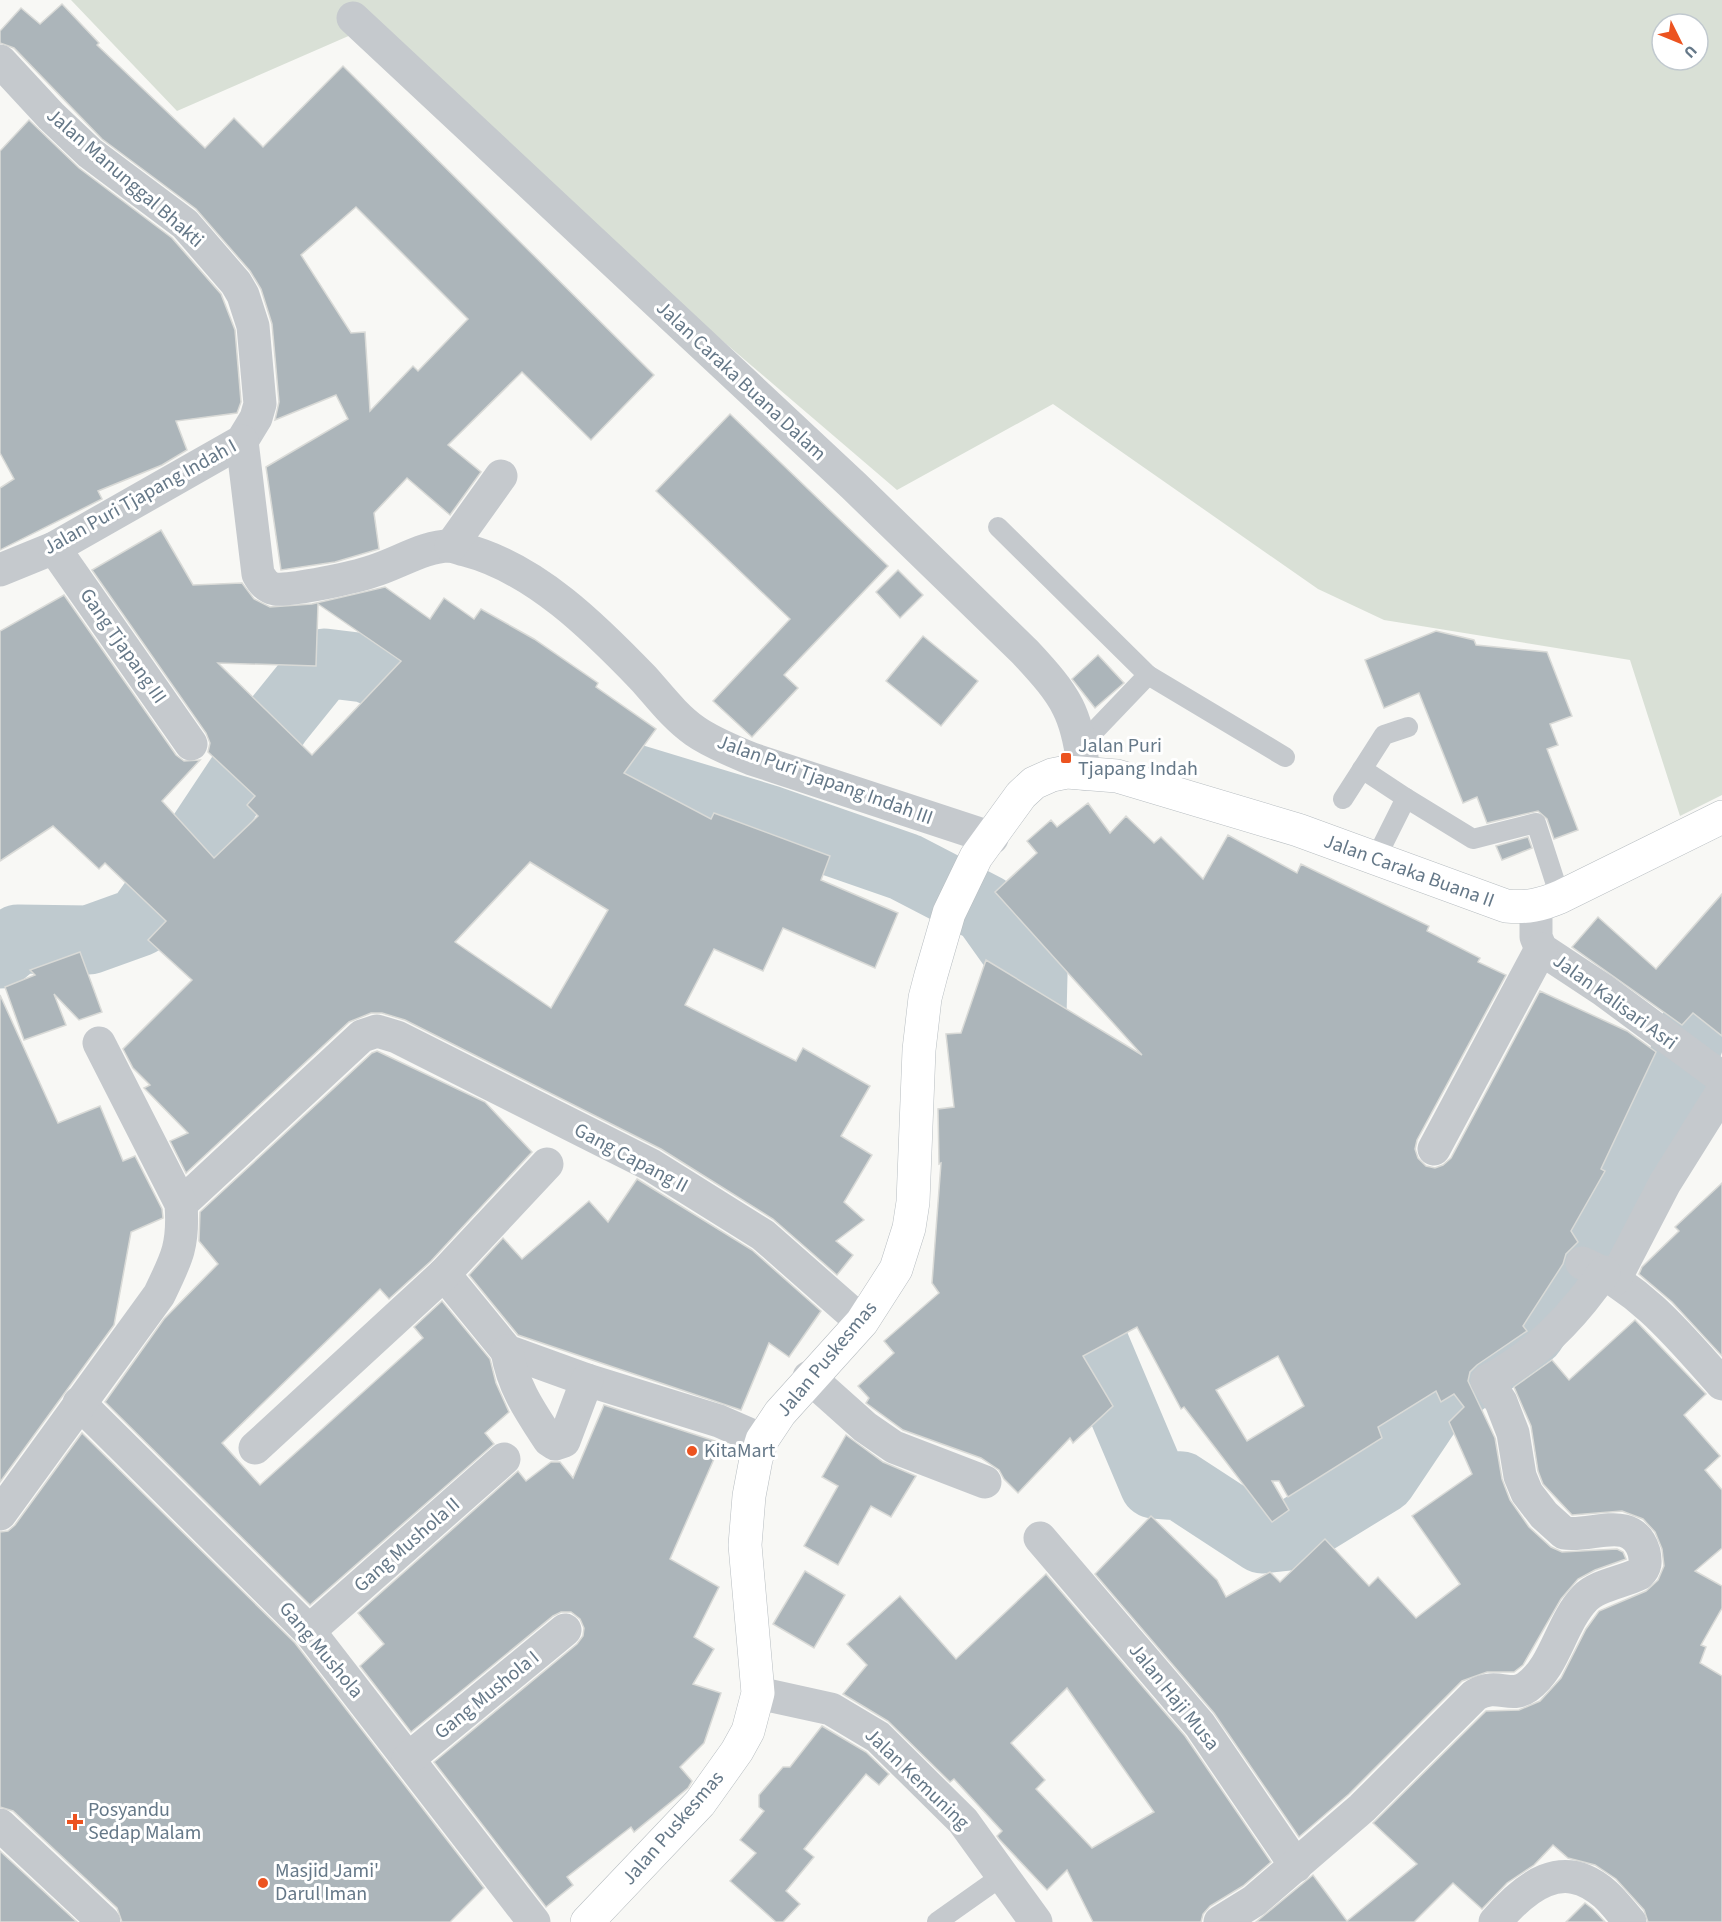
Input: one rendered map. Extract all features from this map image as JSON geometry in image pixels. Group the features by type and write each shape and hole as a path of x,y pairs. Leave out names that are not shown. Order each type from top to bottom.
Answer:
{"street":[{"name":"Jalan Caraka Buana Dalam","path":"353,18 854,486 1025,652 1052,681 1070,708 1082,759"},
{"name":"Jalan Manunggal Bhakti","path":"0,61 38,103 90,153 185,224 236,283 243,295 253,326 260,404"},
{"name":"Jalan Puri Tjapang Indah I","path":"0,570 54,548 242,441 256,418 260,404"},
{"path":"242,441 258,574 264,584 274,589 326,582 372,572 426,552 451,546 501,476"},
{"name":"Jalan Puri Tjapang Indah III","path":"451,546 472,552 525,577 566,607 609,644 694,731 752,759 984,848"},
{"name":"Gang Tjapang III","path":"54,548 191,744"},
{"name":"Jalan Puskesmas","path":"587,1922 700,1803 737,1751 748,1731 758,1693 745,1545 749,1496 762,1440 809,1377 862,1322 896,1269 909,1228 916,1167 917,1078 922,1016 949,914 984,848 1013,805 1034,783 1059,774 1082,759"},
{"name":"Jalan Caraka Buana II","path":"1082,759 1117,776 1298,830 1375,860 1448,882 1506,906 1548,902 1722,817"},
{"name":"Jalan Kalisari Asri","path":"1548,902 1536,937 1541,949 1603,990 1720,1082"},
{"path":"1434,1149 1541,949"},
{"name":"Gang Capang II","path":"181,1204 362,1036 377,1031 397,1037 651,1165 763,1235 862,1322"},
{"path":"0,1514 159,1295 179,1256 183,1231 181,1204 99,1043"},
{"path":"1220,1922 1254,1901 1362,1808 1475,1695 1493,1688 1517,1692 1541,1675 1569,1621 1584,1599 1592,1592 1639,1574 1645,1568 1646,1559 1642,1545 1630,1533 1622,1529 1609,1529 1586,1534 1564,1533 1535,1505 1520,1476 1513,1433 1506,1414 1486,1382 1520,1362 1581,1306 1601,1271 1665,1183 1720,1082"},
{"path":"255,1448 444,1274 547,1164"},
{"path":"1601,1271 1665,1321 1722,1384"},
{"path":"444,1274 507,1352 511,1372 520,1396 549,1440 555,1444 564,1441 587,1380"},
{"path":"507,1352 587,1380 719,1421 762,1440"},
{"path":"809,1377 865,1427 894,1447 985,1482"},
{"name":"Gang Mushola","path":"80,1403 309,1630 534,1922"},
{"name":"Gang Mushola II","path":"309,1630 504,1459"},
{"name":"Jalan Haji Musa","path":"1040,1538 1200,1725 1296,1866"},
{"name":"Gang Mushola I","path":"408,1759 565,1630"},
{"name":"Jalan Kemuning","path":"758,1693 831,1709 878,1737 963,1821 1036,1922"},
{"path":"0,1825 104,1922"},
{"path":"1495,1922 1521,1896 1550,1876 1571,1876 1605,1894 1630,1922"}],"lane":[{"path":"998,527 1148,675 1285,757"},
{"path":"1082,759 1148,675"},
{"path":"1343,799 1384,735 1408,727"},
{"path":"1362,769 1473,839 1536,823 1548,902"},
{"path":"1375,860 1406,798"},
{"path":"937,1922 1002,1876"}],"shaded area":[{"path":"71,0 1722,0 1722,795 1680,816 1630,660 1384,620 1318,589 1053,404 897,490 360,31 177,111"}],"building":[{"path":"62,4 99,43 97,45 205,148 234,118 263,147 343,66 654,375 591,440 522,372 448,445 481,472 450,515 407,478 374,513 379,549 335,562 281,570 266,467 348,419 336,395 275,420 279,402 272,324 261,289 250,271 196,209 102,139 14,48 0,43 0,31 21,8 40,24","holes":["356,207 468,319 418,371 413,366 370,411 365,332 351,333 301,255"]},
{"path":"29,120 79,168 172,238 221,294 235,330 241,402 237,413 176,421 187,450 162,465 98,491 102,499 0,550 0,488 14,479 0,453 0,151"},
{"path":"730,414 888,566 784,675 798,688 752,737 713,701 790,619 656,491"},
{"path":"161,530 193,585 242,583 254,599 270,607 312,604 385,587 430,619 444,598 474,619 481,609 534,639 598,683 596,687 656,729 624,773 711,819 714,813 830,856 821,880 898,913 875,968 783,928 763,971 714,949 685,1005 796,1061 803,1048 870,1086 841,1136 872,1155 844,1202 864,1220 836,1241 853,1255 837,1275 773,1219 661,1149 405,1020 382,1013 371,1013 349,1022 186,1173 170,1141 188,1133 144,1088 150,1085 133,1068 123,1049 192,980 148,940 166,921 105,863 99,869 53,826 0,861 0,631 64,595 176,755 184,761 200,760 162,801 214,858 258,816 247,805 255,796 208,752 210,743 206,733 92,570","holes":["318,604 401,661 312,755 218,663 316,666","530,862 608,910 551,1008 455,942"]},
{"path":"898,570 923,595 900,618 876,592"},
{"path":"1436,631 1474,640 1476,645 1547,652 1572,716 1550,724 1558,745 1547,749 1578,830 1554,839 1547,819 1538,811 1487,823 1477,797 1463,803 1419,693 1384,708 1365,660"},
{"path":"923,636 978,681 941,726 886,681"},
{"path":"1098,655 1124,683 1095,708 1072,679"},
{"path":"1088,803 1110,833 1126,816 1154,843 1161,837 1203,879 1228,835 1297,873 1301,864 1429,926 1427,931 1480,958 1478,962 1506,975 1417,1140 1415,1149 1418,1158 1426,1166 1435,1168 1451,1158 1540,991 1627,1031 1656,1052 1601,1169 1605,1171 1571,1231 1578,1242 1566,1254 1563,1264 1523,1326 1527,1331 1477,1365 1470,1372 1468,1381 1495,1438 1502,1479 1510,1500 1529,1527 1551,1547 1562,1552 1617,1549 1623,1552 1626,1559 1578,1579 1561,1599 1523,1665 1514,1672 1487,1672 1462,1681 1349,1794 1299,1837 1214,1713 1095,1574 1151,1516 1217,1580 1226,1597 1270,1572 1280,1582 1325,1539 1369,1586 1378,1577 1416,1618 1460,1584 1412,1516 1472,1474 1449,1422 1464,1407 1454,1394 1441,1402 1436,1391 1378,1427 1382,1438 1288,1497 1279,1481 1272,1481 1289,1510 1272,1522 1184,1407 1181,1409 1137,1327 1083,1356 1113,1406 1073,1443 1070,1438 1018,1493 1004,1479 999,1470 981,1458 903,1430 866,1403 869,1398 858,1386 894,1353 884,1341 939,1293 932,1283 941,1163 939,1164 938,1109 954,1107 946,1034 961,1033 986,960 1142,1055 995,892 1037,853 1027,841 1051,820 1057,827","holes":["1278,1356 1304,1406 1247,1441 1216,1390"]},
{"path":"1528,837 1532,848 1502,860 1496,846"},
{"path":"1722,894 1722,1036 1693,1013 1682,1025 1572,947 1598,917 1656,969"},
{"path":"80,952 102,1012 79,1020 54,994 66,1025 24,1040 5,987 35,975 30,970"},
{"path":"0,995 58,1123 100,1106 123,1161 135,1156 162,1209 163,1218 131,1232 114,1325 0,1482"},
{"path":"377,1051 485,1102 532,1152 431,1261 389,1299 380,1289 222,1443 260,1485 423,1338 414,1327 442,1301 490,1359 496,1383 509,1412 485,1433 494,1444 310,1605 105,1402 164,1319 218,1264 199,1241 200,1212 372,1053"},
{"path":"637,1179 752,1250 821,1311 789,1357 769,1343 741,1410 518,1335 469,1275 503,1238 522,1259 589,1201 608,1222"},
{"path":"1722,1183 1722,1356 1672,1302 1639,1274 1642,1267 1679,1231 1675,1227"},
{"path":"1635,1320 1706,1394 1684,1415 1720,1456 1705,1470 1722,1490 1722,1548 1695,1571 1722,1586 1722,1608 1701,1645 1706,1647 1700,1663 1722,1676 1722,1922 1648,1922 1644,1910 1616,1879 1595,1865 1568,1858 1553,1845 1534,1865 1507,1883 1482,1909 1453,1883 1414,1922 1256,1922 1313,1875 1347,1921 1417,1864 1373,1823 1486,1711 1519,1710 1540,1701 1561,1678 1586,1629 1599,1611 1646,1591 1658,1580 1664,1566 1662,1549 1655,1532 1643,1519 1622,1511 1572,1515 1543,1484 1538,1471 1531,1426 1514,1387 1552,1360 1569,1380"},
{"path":"604,1405 721,1443 670,1559 719,1587 694,1637 714,1649 693,1684 721,1693 704,1743 680,1767 692,1781 688,1788 634,1832 631,1827 567,1877 573,1885 546,1907 434,1762 577,1644 583,1636 584,1628 580,1619 571,1612 561,1612 553,1616 411,1732 360,1666 384,1644 358,1613 518,1471 526,1481 551,1462 560,1462 573,1478"},
{"path":"82,1433 295,1643 484,1888 450,1922 122,1922 117,1908 13,1811 0,1807 0,1532 8,1531 15,1525"},
{"path":"846,1435 883,1462 916,1476 891,1517 871,1506 838,1565 804,1546 838,1486 822,1477"},
{"path":"805,1571 845,1595 814,1648 773,1624"},
{"path":"1046,1574 1185,1736 1271,1862 1243,1886 1210,1906 1203,1914 1201,1922 1093,1922 1067,1870 1047,1890 999,1839 997,1836 1002,1831 954,1779 950,1782 888,1721 843,1694 867,1665 847,1644 900,1596 956,1659","holes":["1067,1688 1154,1812 1092,1848 1036,1789 1045,1780 1011,1743"]},
{"path":"822,1726 866,1752 889,1774 879,1785 866,1774 804,1849 814,1857 786,1891 800,1904 783,1922 776,1922 730,1881 756,1853 740,1840 764,1811 759,1807 759,1795 783,1767 790,1767"},
{"path":"0,1851 77,1922 0,1922"},
{"path":"1585,1903 1593,1909 1605,1922 1566,1922"}],"waterway":[{"path":"0,954 18,939 89,940 139,922 195,845 278,720 324,663 365,668 622,775 770,820 905,867 986,909 1033,975 1032,1016 1015,1074 1015,1082"},
{"path":"1060,1262 1154,1484 1181,1486 1262,1539 1289,1536 1382,1479 1433,1403 1531,1332 1568,1275 1668,1101 1694,1028 1722,992"}],"place":[{"name":"Jalan Puri Tjapang Indah","path":"1066,758"},
{"name":"KitaMart","path":"692,1451"},
{"name":"Posyandu Sedap Malam","path":"75,1822"},
{"name":"Masjid Jami' Darul Iman","path":"263,1883"}]}
